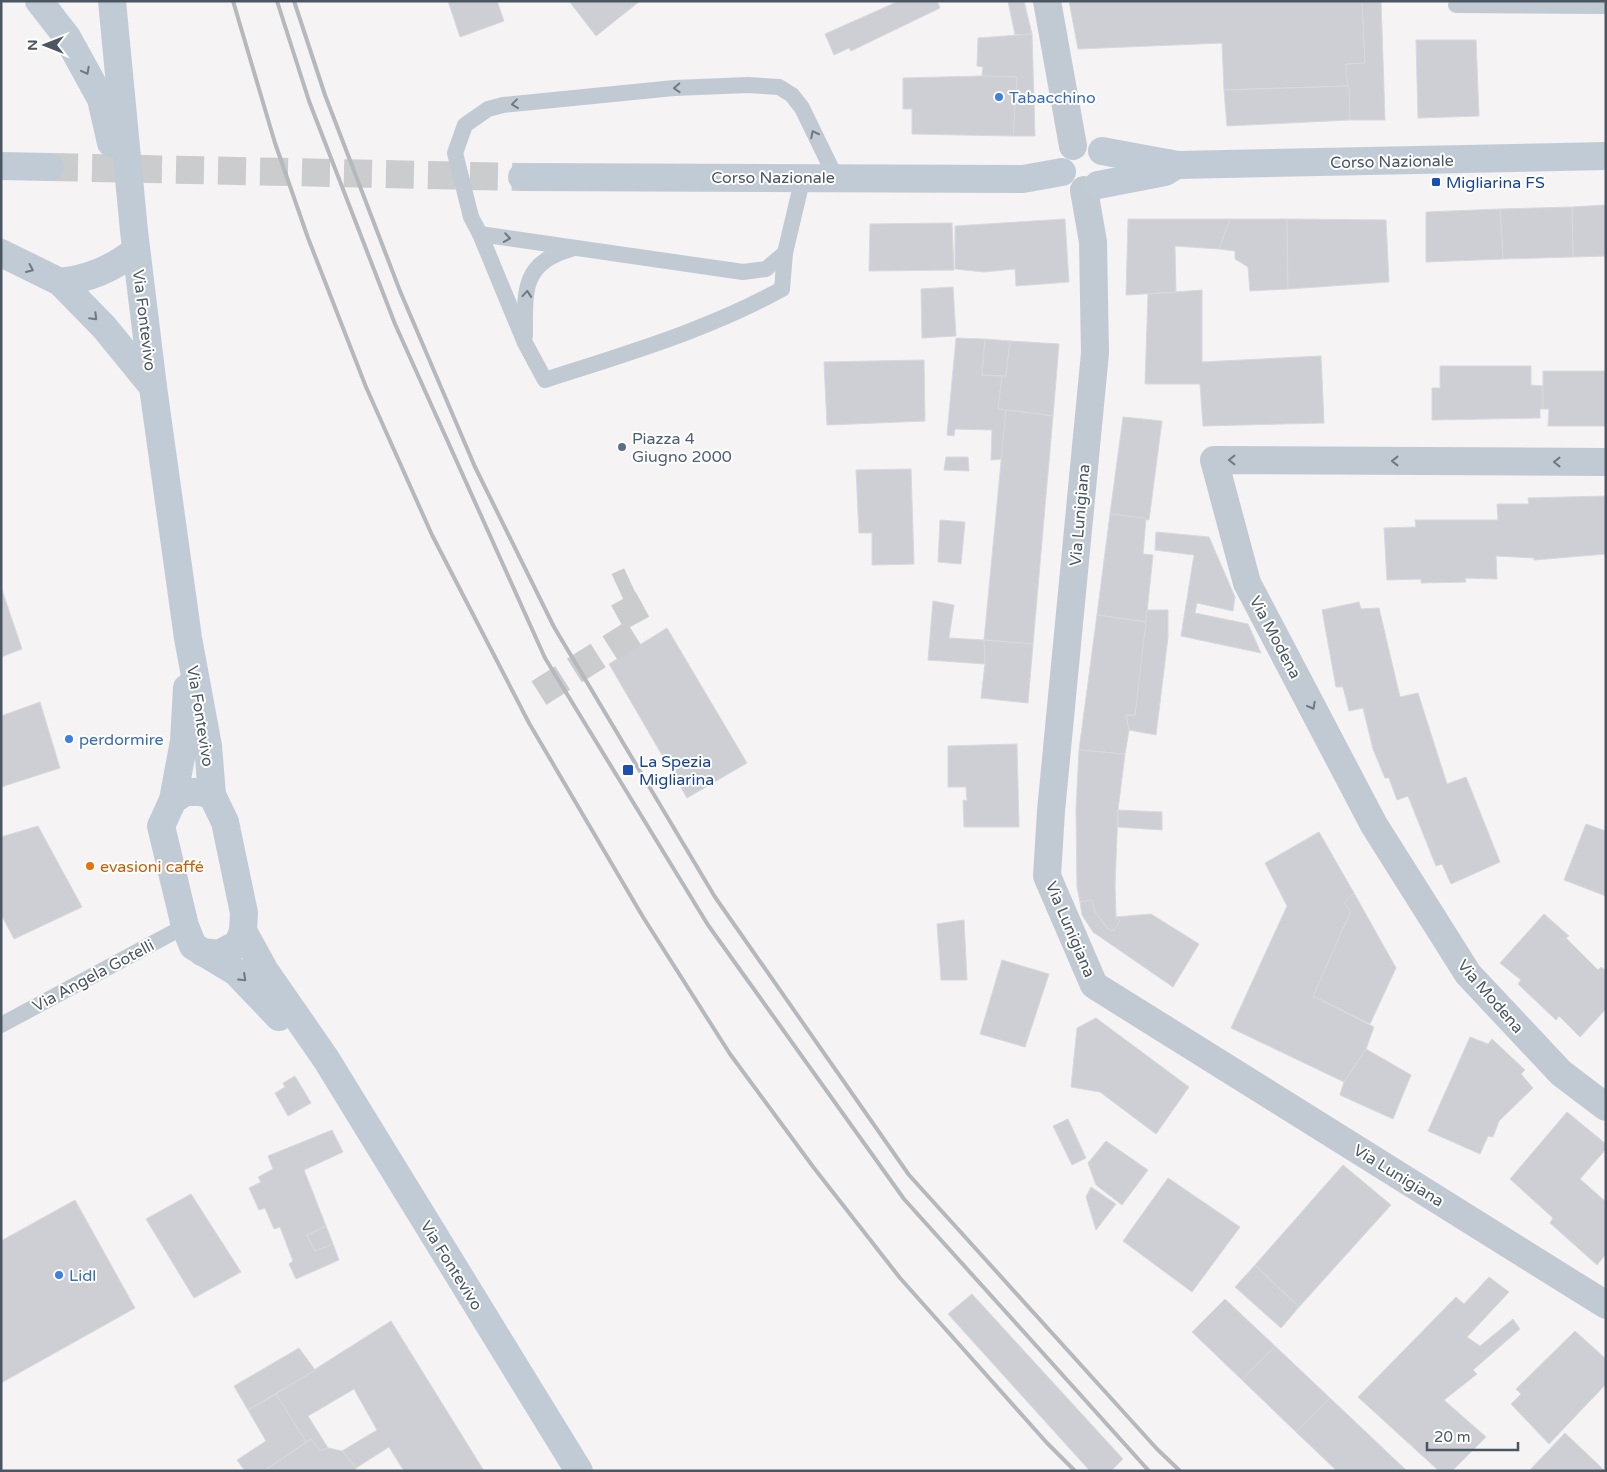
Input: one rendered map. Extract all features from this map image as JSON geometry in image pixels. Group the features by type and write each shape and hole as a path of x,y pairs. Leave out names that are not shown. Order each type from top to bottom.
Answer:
{"street":[{"path":"39,1 67,37 101,100 135,241 122,262 94,276 60,282"},
{"name":"Via Fontevivo","path":"112,1 135,241 188,638 208,746 212,795 225,822 244,912 242,931 265,971 326,1059 579,1471"},
{"path":"1048,1 1073,146"},
{"path":"1088,144 1102,151 1106,158 1107,172 1091,187 1070,185 1062,172 1063,157 1073,146 1088,144"},
{"name":"Corso Nazionale","path":"1102,151 1178,164 1606,156"},
{"name":"Corso Nazionale","path":"1091,187 1165,172 1178,164"},
{"path":"1,166 50,167"},
{"name":"Corso Nazionale","path":"522,177 1023,179 1062,172"},
{"name":"Via Lunigiana","path":"1091,187 1095,353 1053,792 1047,876 1094,985 1606,1304"},
{"path":"1,253 60,282 104,327 153,387"},
{"name":"Via Modena","path":"1606,462 1214,460 1247,583 1374,825 1468,974 1561,1073 1606,1107"},
{"name":"Via Fontevivo","path":"188,638 184,741 173,800 161,826 185,926 193,946 236,972 289,1028 326,1059"},
{"name":"Via Fontevivo","path":"173,800 185,792 200,792 212,795"},
{"path":"202,952 219,954 238,944 242,931"}],"lane":[{"path":"1456,5 1606,6"},
{"path":"803,177 785,253 782,289 759,302 678,336 545,380 526,343 469,210 454,153 465,125 488,109 503,105 674,88 748,85 779,87 792,95 802,108 836,178"},
{"path":"480,234 749,272 766,269 785,253"},
{"path":"526,343 526,299 531,275 537,266 552,256 575,248"},
{"name":"Via Angela Gotelli","path":"1,1024 185,926"}],"building":[{"path":"448,1 497,1 504,21 460,37"},
{"path":"569,1 640,1 596,36"},
{"path":"899,1 937,1 940,8 851,51 849,48 834,55 825,34"},
{"path":"1008,1 1024,1 1032,34 1015,35"},
{"path":"1069,1 1362,1 1365,63 1346,64 1349,86 1224,90 1222,43 1078,49"},
{"path":"1362,1 1381,1 1385,120 1350,120 1346,64 1365,63"},
{"path":"1032,34 1035,136 1013,136 1017,77 982,76 983,67 977,66 978,38"},
{"path":"1416,40 1476,40 1479,116 1418,118"},
{"path":"1017,77 1013,136 912,134 912,109 903,109 903,78"},
{"path":"1349,86 1350,120 1227,126 1224,90"},
{"path":"1606,205 1606,256 1573,257 1572,207"},
{"path":"1572,207 1573,257 1503,259 1500,209"},
{"path":"1500,209 1503,259 1426,262 1426,212"},
{"path":"1065,219 1069,282 1016,286 1015,269 984,272 955,269 955,226"},
{"path":"1128,219 1230,219 1219,249 1175,246 1176,292 1126,295"},
{"path":"1230,219 1287,219 1288,289 1250,291 1248,267 1235,259 1235,251 1219,249"},
{"path":"1287,219 1386,220 1389,282 1288,289"},
{"path":"952,223 954,270 869,271 870,224"},
{"path":"953,287 956,336 922,338 921,289"},
{"path":"1202,290 1202,362 1321,356 1324,423 1203,426 1200,384 1145,384 1148,294"},
{"path":"956,338 985,339 982,375 1002,376 998,409 1006,410 1003,459 991,460 992,430 955,429 954,436 947,435"},
{"path":"985,339 1010,341 1006,376 982,375"},
{"path":"1010,341 1059,344 1053,416 998,409 1002,376 1006,376"},
{"path":"924,360 925,421 827,425 824,362"},
{"path":"1440,366 1531,366 1531,385 1543,386 1543,409 1540,409 1540,418 1432,420 1432,388 1440,388"},
{"path":"1543,371 1606,371 1606,426 1548,426 1549,409 1543,409"},
{"path":"1006,410 1053,416 1033,644 984,640"},
{"path":"1123,417 1162,421 1149,520 1110,514"},
{"path":"946,457 968,457 969,471 944,470"},
{"path":"911,469 914,564 872,565 872,533 859,533 856,470"},
{"path":"1606,496 1606,554 1534,560 1534,558 1496,556 1497,579 1465,578 1466,582 1421,583 1421,579 1387,580 1384,528 1416,527 1415,520 1498,520 1497,504 1529,504 1528,498"},
{"path":"1110,514 1146,518 1143,554 1153,555 1146,622 1097,615"},
{"path":"940,520 965,522 961,564 938,562"},
{"path":"1156,532 1209,537 1235,597 1233,611 1197,603 1195,613 1248,624 1261,653 1181,636 1194,555 1155,550"},
{"path":"1,587 22,649 1,657"},
{"path":"933,601 954,605 949,638 984,640 985,664 928,660"},
{"path":"1359,602 1361,609 1379,608 1400,697 1418,693 1447,784 1466,777 1500,862 1451,884 1442,864 1436,866 1408,796 1397,800 1389,778 1385,778 1373,749 1363,708 1349,711 1343,687 1336,687 1322,610"},
{"path":"1147,610 1168,610 1168,637 1156,735 1129,730 1126,715 1135,715"},
{"path":"1097,615 1146,622 1135,715 1126,715 1129,730 1125,754 1079,750"},
{"path":"667,628 747,763 687,798 609,664"},
{"path":"984,640 1033,644 1028,703 981,698 985,664"},
{"path":"40,702 60,768 1,787 1,716"},
{"path":"1017,744 1019,827 964,827 963,800 967,801 966,787 948,787 948,746"},
{"path":"1079,750 1125,754 1118,810 1115,885 1116,917 1120,921 1113,931 1107,928 1095,912 1092,900 1080,902 1077,887 1076,809"},
{"path":"1118,810 1162,812 1162,830 1118,827"},
{"path":"1586,824 1606,831 1606,896 1564,880"},
{"path":"38,826 82,907 14,939 1,914 1,837"},
{"path":"1319,832 1354,893 1344,903 1351,911 1313,996 1374,1027 1366,1049 1344,1082 1231,1028 1287,906 1265,863"},
{"path":"1354,893 1396,968 1370,1024 1313,996 1351,911 1344,903"},
{"path":"1092,900 1095,912 1107,928 1113,931 1120,921 1116,917 1151,914 1199,944 1173,987 1093,932 1082,915 1080,902"},
{"path":"1544,914 1569,936 1566,938 1598,970 1601,967 1606,971 1606,1009 1580,1037 1559,1016 1556,1020 1518,984 1521,980 1500,963"},
{"path":"964,920 967,980 941,980 937,924"},
{"path":"1002,960 1049,974 1025,1047 980,1034"},
{"path":"1096,1018 1189,1087 1156,1134 1100,1092 1071,1087 1077,1028"},
{"path":"1470,1037 1488,1044 1492,1039 1525,1070 1521,1074 1533,1088 1499,1121 1493,1137 1488,1136 1480,1154 1428,1131"},
{"path":"1366,1049 1411,1075 1393,1119 1340,1095 1344,1082"},
{"path":"295,1076 311,1103 288,1116 275,1093 285,1087 283,1083"},
{"path":"1567,1112 1606,1144 1606,1149 1580,1179 1606,1202 1606,1254 1597,1265 1550,1223 1553,1218 1510,1179"},
{"path":"1068,1119 1086,1158 1072,1165 1053,1126"},
{"path":"332,1130 343,1152 304,1170 326,1226 307,1235 315,1251 333,1244 339,1260 296,1279 289,1264 293,1261 280,1227 274,1229 265,1208 259,1210 249,1188 261,1182 258,1177 273,1169 268,1156"},
{"path":"1106,1141 1148,1170 1122,1205 1096,1185 1088,1163"},
{"path":"1343,1165 1391,1205 1299,1307 1255,1265"},
{"path":"1168,1178 1240,1227 1192,1292 1123,1241"},
{"path":"1091,1187 1116,1204 1096,1230 1086,1197"},
{"path":"191,1194 241,1272 194,1298 146,1219"},
{"name":"Lidl","path":"75,1200 135,1308 1,1383 1,1241"},
{"path":"326,1226 333,1244 315,1251 307,1235"},
{"path":"1255,1265 1299,1307 1281,1328 1235,1287"},
{"path":"1489,1277 1509,1292 1467,1337 1480,1346 1513,1319 1520,1329 1473,1370 1477,1374 1444,1400 1486,1437 1452,1471 1439,1471 1358,1397 1456,1297 1464,1304"},
{"path":"972,1294 1123,1459 1111,1471 1090,1471 948,1314"},
{"path":"1225,1299 1275,1346 1242,1380 1192,1332"},
{"path":"391,1321 484,1471 404,1471 389,1447 356,1468 342,1451 377,1430 354,1389 308,1416 328,1448 320,1451 311,1439 306,1442 276,1394"},
{"path":"1575,1331 1606,1359 1606,1384 1549,1444 1511,1404 1521,1394 1516,1389"},
{"path":"1275,1346 1330,1398 1296,1432 1242,1380"},
{"path":"299,1348 315,1370 248,1410 234,1386"},
{"path":"276,1394 306,1442 264,1471 245,1471 237,1460 266,1441 248,1410"},
{"path":"1330,1398 1407,1471 1337,1471 1296,1432"},
{"path":"1565,1433 1605,1471 1529,1471"},
{"path":"311,1439 320,1451 328,1448 342,1451 356,1468 355,1471 264,1471"}],"tunnel":[{"path":"50,167 522,177"},
{"path":"539,693 640,629 617,587 630,581"}],"railway":[{"path":"233,1 275,143 308,238 366,387 432,535 529,723 643,917 730,1054 814,1168 900,1278 1047,1443 1075,1471"},
{"path":"277,1 309,101 395,324 545,658 708,925 904,1199 1149,1471"},
{"path":"294,1 325,95 400,291 475,467 554,627 715,897 909,1175 1157,1449 1180,1471"}],"place":[{"name":"Tabacchino","path":"999,97"},
{"name":"Migliarina FS","path":"1436,182"},
{"name":"Piazza 4 Giugno 2000","path":"622,447"},
{"name":"perdormire","path":"69,739"},
{"name":"La Spezia Migliarina","path":"628,770"},
{"name":"evasioni caffé","path":"90,866"},
{"name":"Lidl","path":"59,1275"}]}
